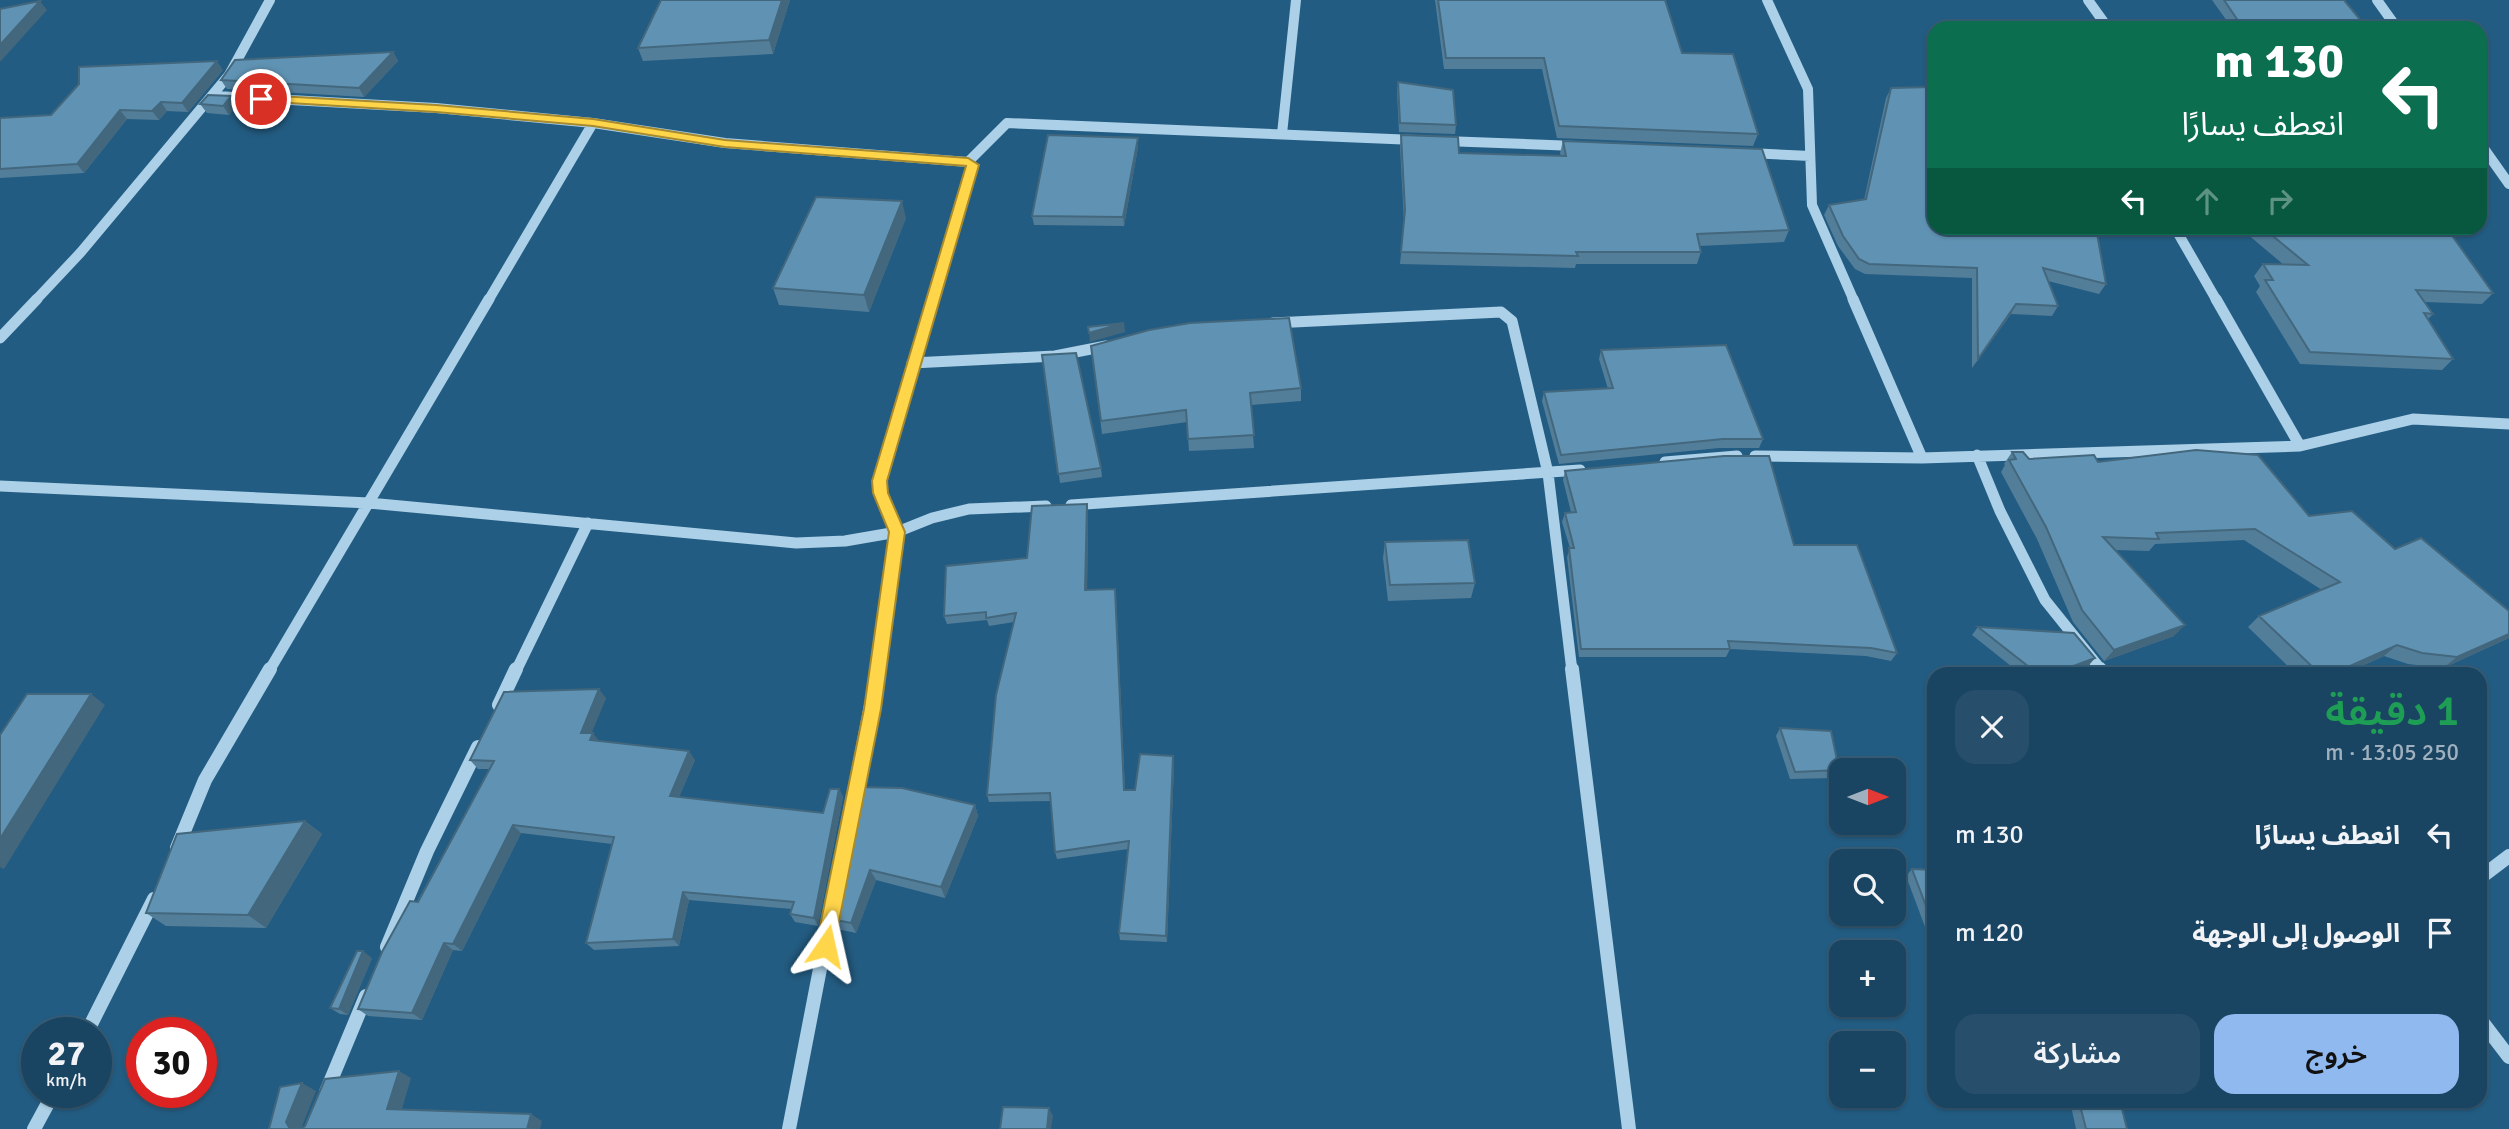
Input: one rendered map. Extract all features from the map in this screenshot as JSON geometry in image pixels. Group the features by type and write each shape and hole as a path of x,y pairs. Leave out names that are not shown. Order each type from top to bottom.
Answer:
{"street":[{"path":"0,338 81,252 229,75 270,0"},
{"path":"1282,134 1296,0"},
{"path":"1767,0 1808,89 1812,205 1922,458"},
{"path":"2088,0 2103,21"},
{"path":"2377,0 2392,21"},
{"path":"211,96 436,108 593,123 725,143 968,162 972,165 961,210 912,363 880,481 881,493 897,532 873,709 789,1129"},
{"path":"171,861 205,780 593,123"},
{"path":"968,162 1007,123 1421,140"},
{"path":"1435,140 1588,147"},
{"path":"1741,153 1810,156"},
{"path":"2487,153 2509,184"},
{"path":"2179,235 2300,446"},
{"path":"1258,324 1501,312 1508,316 1548,474 1629,1129"},
{"path":"912,363 1055,356 1121,341"},
{"path":"1654,463 1720,456 1922,458 2300,446 2413,419 2509,424"},
{"path":"1977,455 2000,511 2045,600 2098,667"},
{"path":"0,486 369,503 796,543 845,541 897,532 932,518 969,509 1162,501 1588,469"},
{"path":"321,1104 427,851 588,523"},
{"path":"2487,873 2509,856"},
{"path":"95,1017 129,954 161,885"},
{"path":"2487,1028 2509,1057"},
{"path":"34,1129 45,1108"}],"building":[{"path":"661,0 782,0 769,40 638,48"},
{"path":"1438,0 1665,0 1682,53 1733,54 1758,134 1559,126 1544,58 1446,58"},
{"path":"2224,0 2344,0 2361,21 2238,21"},
{"path":"40,1 0,45 0,9"},
{"path":"393,52 359,88 221,80 235,60"},
{"path":"217,61 182,103 161,102 152,111 120,110 77,164 0,169 0,118 51,115 79,84 79,67"},
{"path":"1398,82 1453,90 1456,125 1400,123"},
{"path":"1927,87 1927,235 2097,235 2106,284 2043,268 2058,306 2016,304 1978,359 1977,268 1869,264 1859,259 1843,236 1829,205 1866,199 1891,88"},
{"path":"208,95 231,96 223,106 200,104"},
{"path":"1048,135 1138,138 1123,217 1032,216"},
{"path":"1401,135 1458,137 1459,153 1566,156 1563,141 1762,149 1789,230 1697,234 1701,252 1576,252 1578,256 1401,252 1405,210"},
{"path":"816,197 902,201 864,295 773,288"},
{"path":"2272,235 2452,235 2493,293 2416,290 2433,314 2424,313 2453,359 2310,352 2265,280 2273,280 2263,264 2308,265"},
{"path":"1289,318 1301,388 1250,393 1254,435 1188,439 1186,410 1101,421 1091,346 1149,330 1190,323"},
{"path":"1124,323 1089,333 1088,327"},
{"path":"1726,345 1763,439 1723,439 1561,455 1544,392 1613,388 1601,350"},
{"path":"1076,353 1101,468 1058,474 1042,355"},
{"path":"2196,450 2258,455 2309,516 2352,511 2395,549 2421,538 2509,611 2509,634 2457,657 2422,653 2397,645 2348,667 2313,667 2259,616 2340,582 2255,529 2156,533 2159,539 2103,537 2185,625 2114,650 2082,610 2046,527 2009,460 2016,459 2012,452 2023,452 2029,459 2094,455 2098,462"},
{"path":"1724,456 1769,456 1794,545 1857,545 1897,653 1871,648 1728,641 1730,649 1581,649 1569,548 1574,548 1565,513 1576,512 1565,471"},
{"path":"1087,504 1085,590 1115,589 1124,790 1135,790 1140,754 1173,756 1166,936 1119,933 1129,841 1055,852 1050,793 987,795 996,695 1016,613 986,618 986,612 944,616 946,566 1027,558 1032,506"},
{"path":"1468,540 1475,583 1390,585 1385,542"},
{"path":"1978,627 2074,633 2095,658 2073,667 2029,667"},
{"path":"599,689 581,733 593,733 590,740 689,751 670,796 823,813 830,789 839,789 814,918 790,914 794,902 683,892 673,939 586,943 614,837 513,825 453,944 444,943 412,1013 358,1009 382,952 410,901 418,902 494,761 470,760 504,692"},
{"path":"27,694 91,694 0,839 0,735"},
{"path":"1780,728 1831,731 1837,758 1829,758 1829,770 1795,772"},
{"path":"857,787 902,788 975,805 941,887 870,870 851,923 831,919"},
{"path":"305,821 248,915 146,913 177,834"},
{"path":"1912,869 1927,870 1927,909"},
{"path":"357,951 363,951 339,1009 330,1008"},
{"path":"399,1071 387,1109 531,1114 527,1129 301,1129 305,1126 325,1079"},
{"path":"302,1083 286,1122 290,1129 269,1129 280,1087"},
{"path":"1003,1107 1049,1108 1047,1129 1000,1129"},
{"path":"2081,1108 2122,1108 2127,1129 2086,1129"}],"route":[{"path":"261,99 436,108 593,123 725,143 971,163 961,210 912,363 880,481 881,493 897,532 873,709 826,946"}]}
